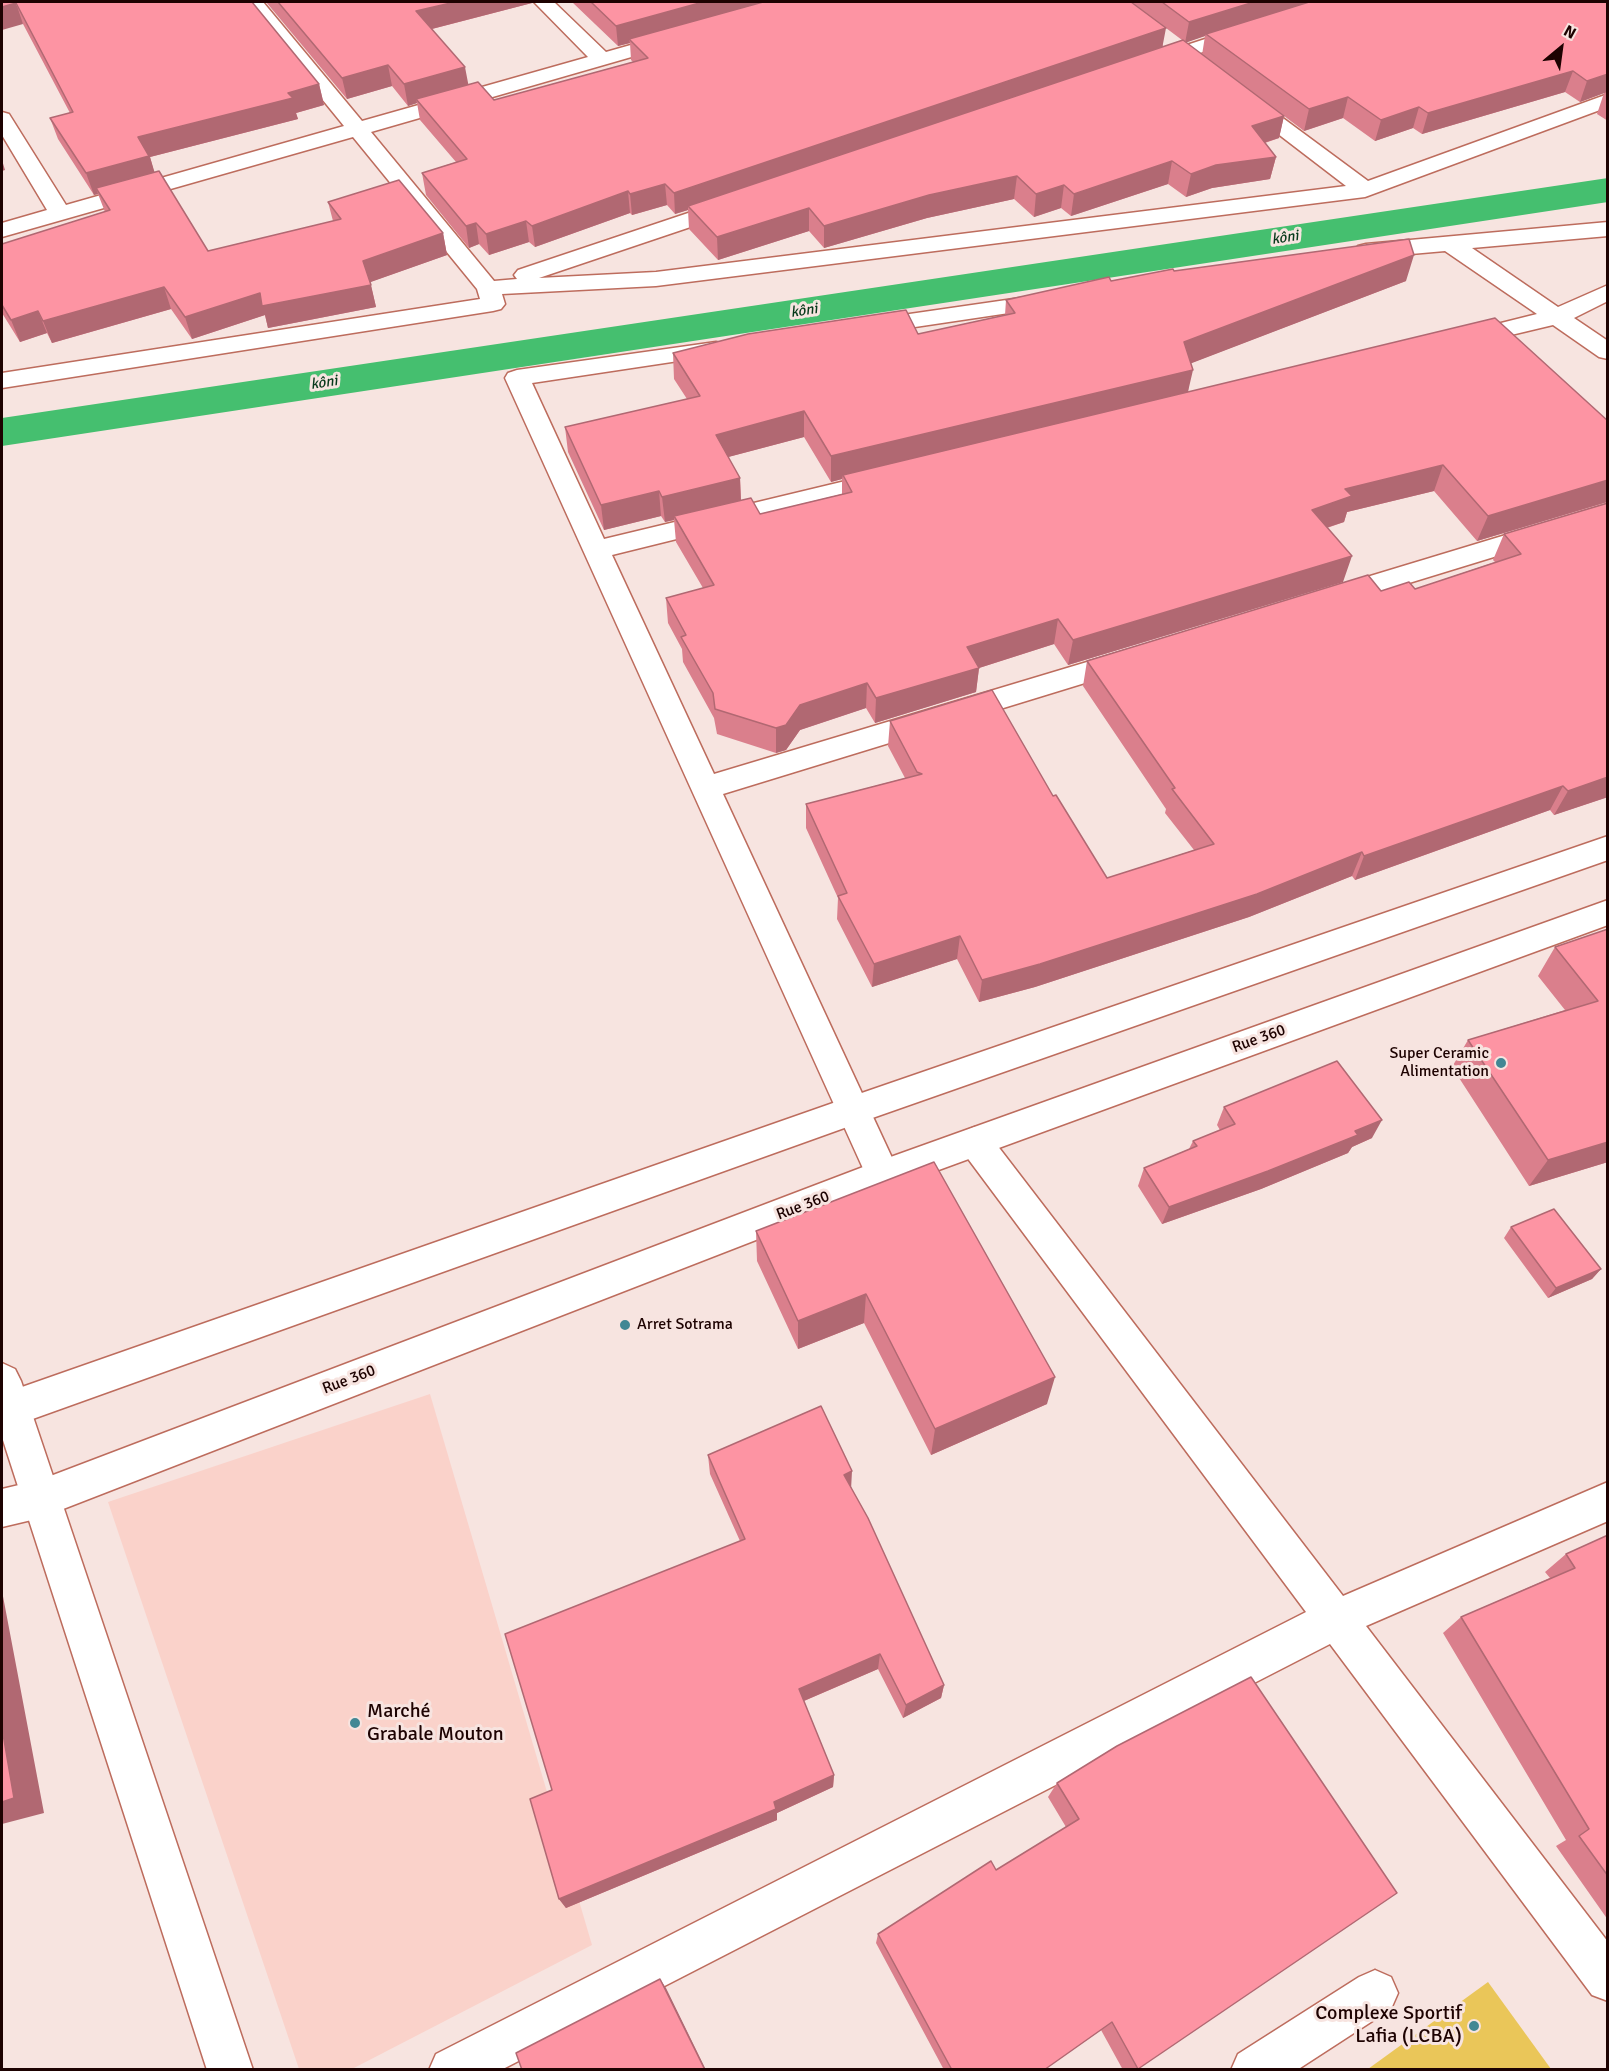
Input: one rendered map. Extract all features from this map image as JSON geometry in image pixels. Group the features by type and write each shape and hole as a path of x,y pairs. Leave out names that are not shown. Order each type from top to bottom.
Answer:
{"street":[{"path":"2,381 493,304 488,288 359,128 253,2"},
{"path":"543,2 602,59"},
{"path":"1126,71 1174,46 1273,23"},
{"path":"2,230 692,34"},
{"path":"1174,46 1200,66"},
{"path":"1228,87 1365,190"},
{"path":"488,288 656,279 1365,190 1608,100"},
{"path":"2,118 60,213"},
{"path":"488,288 745,201"},
{"path":"1348,254 1448,242 1608,229"},
{"path":"1448,242 1559,316 1608,352"},
{"path":"1443,344 1559,316 1608,292"},
{"path":"847,330 1071,298"},
{"path":"741,345 517,378 883,1175"},
{"path":"596,550 910,474"},
{"path":"1311,604 1608,513"},
{"path":"705,788 1151,652"},
{"path":"230,2070 21,1503 5,1401 1608,848"},
{"name":"Rue 360","path":"21,1503 883,1175 1608,912"},
{"path":"975,1142 1608,1978"},
{"path":"452,2070 1336,1619 1608,1501"},
{"path":"1254,2070 1375,1993"}],"shaded area":[{"name":"Marché Grabale Mouton","path":"430,1394 592,1945 352,2069 299,2069 108,1502"},
{"name":"Complexe Sportif Lafia (LCBA)","path":"1488,1982 1551,2069 1368,2069"}],"building":[{"path":"2,2 252,2 319,84 288,93 293,98 138,137 149,156 86,173 50,118 73,112 16,3 2,7"},
{"path":"278,2 455,2 416,11 465,67 404,84 388,65 342,78"},
{"path":"591,2 703,2 616,26"},
{"path":"763,2 1131,2 1166,28 674,193 665,184 630,194 628,191 532,226 526,221 486,234 476,223 466,226 422,173 467,159 416,99 478,82 494,100 648,58 629,39"},
{"path":"1162,2 1254,2 1189,22"},
{"path":"1309,2 1608,2 1608,74 1587,81 1573,71 1428,113 1419,107 1381,120 1348,97 1309,109 1206,34"},
{"path":"1183,40 1284,116 1252,126 1276,157 1216,165 1191,174 1172,161 1074,194 1064,185 1036,194 1017,176 929,195 824,226 809,208 717,237 688,206"},
{"path":"159,171 208,251 341,219 328,202 399,180 443,233 363,261 371,285 262,306 260,293 185,317 164,287 43,321 38,311 11,320 2,305 2,244 110,210 96,188"},
{"path":"1409,239 1414,255 1184,342 1193,370 831,456 804,411 716,435 740,478 662,497 659,491 601,505 565,427 700,396 673,353 748,334 906,310 918,334 1015,313 1006,300 1109,277 1111,281 1173,269 1174,271"},
{"path":"1495,318 1608,421 1608,480 1488,516 1443,465 1345,489 1352,496 1312,510 1352,556 1073,640 1058,619 967,647 979,668 876,698 867,683 800,705 786,725 776,728 715,709 713,693 681,637 686,635 666,598 714,585 674,516 751,498 760,514 852,492 843,475"},
{"path":"1608,503 1608,777 1568,791 1563,786 1364,856 1362,852 1257,894 1040,964 982,980 960,936 874,964 838,896 847,893 806,804 922,774 917,772 890,721 992,690 1053,796 1056,795 1107,878 1214,844 1172,789 1175,788 1087,661 1368,575 1381,591 1409,582 1415,589 1521,554 1504,534"},
{"path":"1608,929 1608,1142 1548,1160 1468,1040 1598,1001 1555,947"},
{"path":"1337,1061 1382,1120 1355,1131 1358,1135 1169,1207 1144,1168 1197,1146 1193,1141 1235,1124 1224,1107"},
{"path":"934,1162 1055,1377 935,1429 866,1294 798,1321 756,1231"},
{"path":"1554,1209 1601,1269 1556,1288 1511,1227"},
{"path":"821,1406 852,1471 844,1475 868,1518 944,1685 906,1705 880,1654 799,1689 834,1775 774,1802 776,1809 559,1899 530,1799 552,1790 505,1634 745,1539 708,1455"},
{"path":"1608,1535 1608,1876 1579,1836 1589,1829 1461,1617 1575,1568 1566,1554"},
{"path":"1251,1677 1397,1893 1138,2069 1112,2022 1044,2070 952,2070 878,1934 991,1861 996,1870 1079,1819 1057,1783 1117,1746"},
{"path":"2,1728 14,1798 2,1802"},
{"path":"660,1979 705,2070 522,2070 516,2053"}],"waterway":[{"name":"kôni","path":"2,432 1608,190"}],"place":[{"name":"Super Ceramic Alimentation","path":"1501,1063"},
{"name":"Arret Sotrama","path":"625,1325"},
{"name":"Marché Grabale Mouton","path":"355,1723"},
{"name":"Complexe Sportif Lafia (LCBA)","path":"1474,2026"}]}
